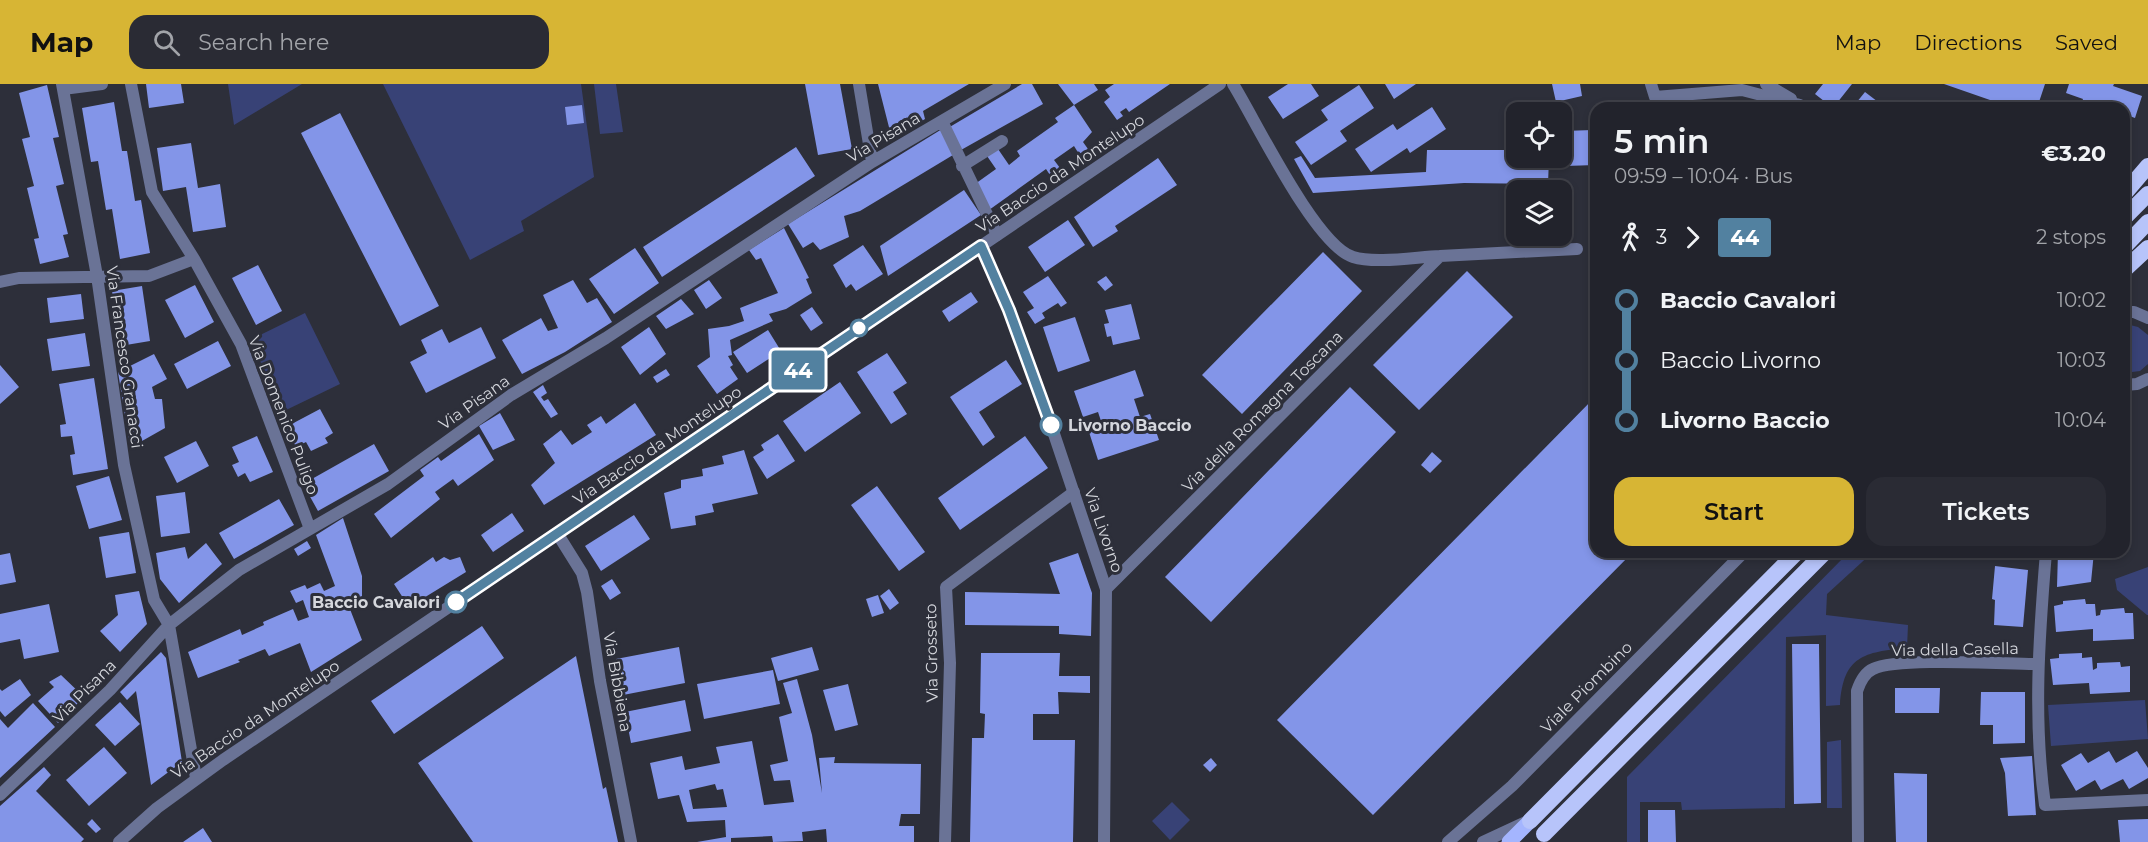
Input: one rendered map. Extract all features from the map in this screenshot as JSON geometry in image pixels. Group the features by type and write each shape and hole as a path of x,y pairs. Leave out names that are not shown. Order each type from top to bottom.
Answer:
{"highway":[{"path":"2130,187 2148,166"},
{"path":"2130,212 2148,194"},
{"path":"2130,241 2148,222"},
{"path":"2130,264 2148,248"},
{"path":"1530,821 1791,558"},
{"path":"1540,838 1819,558"}],"main road":[{"path":"1509,842 1530,821"}],"street":[{"path":"63,86 102,84"},
{"name":"Via Domenico Puligo","path":"131,84 152,192 194,259 241,344 310,529"},
{"path":"859,84 872,162"},
{"name":"Via Pisana","path":"0,795 110,690 169,626 239,570 388,484 511,395 606,338 872,162 1005,84"},
{"name":"Via Baccio da Montelupo","path":"119,842 157,808 196,778 1220,84"},
{"path":"1233,84 1305,209 1338,247 1352,257 1371,259 1577,249"},
{"path":"1651,84 1655,97 1742,90 1785,102"},
{"path":"1766,84 1795,102"},
{"name":"Via Francesco Granacci","path":"63,86 97,276 124,465 154,600 169,626 196,778"},
{"path":"942,121 997,235"},
{"path":"962,166 1002,141"},
{"name":"Via Livorno","path":"981,246 1009,310 1106,589 1104,842"},
{"name":"Via della Romagna Toscana","path":"1106,589 1440,256"},
{"path":"0,282 19,278 148,276 194,259"},
{"path":"2130,313 2146,314"},
{"path":"2130,385 2148,379"},
{"name":"Via Grosseto","path":"945,842 950,663 946,587 1074,492"},
{"name":"Via Bibbiena","path":"557,533 582,573 586,586 600,681 631,842"},
{"name":"Viale Piombino","path":"1448,842 1512,786 1738,558"},
{"name":"Via della Casella","path":"2046,558 2037,664 2038,752 2045,805 2148,800"},
{"name":"Via della Casella","path":"1858,842 1857,691 1869,672 1884,666 1921,663 2037,664"},
{"path":"1483,842 1530,821"}],"shaded area":[{"path":"228,84 302,84 234,125"},
{"path":"383,84 581,84 594,177 521,221 524,231 470,260"},
{"path":"594,84 616,84 623,132 600,134"},
{"path":"305,313 340,384 284,411 250,340"},
{"path":"2130,325 2138,327 2148,335 2148,364 2140,371 2130,372"},
{"path":"1843,558 1866,558 1827,594 1826,615 1908,625 1907,648 1879,652 1858,660 1851,666 1846,676 1840,705 1826,706 1826,635 1786,637 1785,808 1682,810 1681,802 1640,802 1640,842 1627,842 1627,777"},
{"path":"2148,567 2147,615 2117,590 2115,579"},
{"path":"2145,700 2148,739 2051,746 2048,705"},
{"path":"1841,740 1842,808 1827,808 1827,742"},
{"path":"1172,802 1190,820 1170,840 1152,821"}],"building":[{"path":"146,84 181,84 184,103 149,108"},
{"path":"805,84 840,84 852,149 818,155"},
{"path":"878,84 969,84 923,111 925,119 892,139"},
{"path":"1022,84 1032,84 1043,104 961,150 948,128"},
{"path":"1058,84 1094,84 1098,90 1074,105"},
{"path":"1114,84 1170,84 1129,112 1126,108 1120,112 1123,116 1117,120 1104,102 1110,97 1105,90"},
{"path":"1288,84 1311,84 1319,96 1283,119 1268,97"},
{"path":"1385,84 1416,84 1394,99"},
{"path":"1552,84 1580,84 1582,96 1556,102"},
{"path":"1823,84 1852,84 1838,102 1825,102 1815,94"},
{"path":"1944,84 2045,84 2039,102 1996,102"},
{"path":"2069,84 2114,84 2113,86 2142,96 2135,118 2130,116 2130,102 2082,102 2083,99 2066,93"},
{"path":"47,85 59,137 53,138 64,184 56,186 68,234 63,235 69,257 40,264 34,239 39,238 27,188 34,186 22,139 30,137 19,93"},
{"path":"1359,85 1374,108 1340,131 1347,141 1311,165 1295,142 1328,120 1321,110"},
{"path":"1865,92 1878,102 1857,102"},
{"path":"1531,100 1551,100 1551,102 1531,102"},
{"path":"114,102 122,151 127,151 135,201 141,200 150,253 120,259 112,209 106,210 98,161 91,162 82,108"},
{"path":"582,105 584,123 567,125 565,107"},
{"path":"1074,105 1092,132 1083,142 1088,149 1079,154 1074,146 1054,160 1060,168 1050,175 1046,169 989,210 975,184 996,169 987,156 998,149 1009,165 1020,156 1017,151 1058,122 1055,118"},
{"path":"1432,107 1446,129 1410,153 1407,148 1371,172 1355,149 1393,124 1397,130"},
{"path":"340,113 439,306 400,326 301,133"},
{"path":"942,129 953,155 860,211 844,216 849,237 820,250 813,242 803,248 788,224"},
{"path":"1590,130 1590,165 1572,166 1572,131"},
{"path":"191,143 198,188 220,184 226,227 193,232 186,187 163,191 157,148"},
{"path":"796,147 815,176 662,277 643,247"},
{"path":"1427,150 1506,150 1506,168 1549,168 1548,180 1506,180 1506,184 1464,183 1313,193 1294,159 1301,156 1315,178 1426,172"},
{"path":"1158,158 1177,185 1115,226 1118,231 1093,247 1074,217"},
{"path":"964,190 981,215 888,276 880,246"},
{"path":"1068,220 1085,245 1045,272 1028,247"},
{"path":"784,228 809,278 806,279 812,293 786,309 769,314 773,321 730,340 732,355 728,356 733,365 730,367 738,379 717,394 697,366 710,357 708,329 744,321 740,308 778,293 761,258 756,260 749,250"},
{"path":"863,245 883,274 856,291 851,284 846,288 833,265"},
{"path":"635,248 659,283 614,314 589,279"},
{"path":"1323,252 1362,291 1242,414 1202,375"},
{"path":"258,265 282,311 256,325 232,278"},
{"path":"1467,271 1513,317 1419,410 1373,365"},
{"path":"1048,276 1067,303 1061,307 1058,303 1042,313 1045,318 1035,324 1027,312 1034,308 1023,292"},
{"path":"1106,276 1113,285 1105,291 1097,282"},
{"path":"573,280 587,303 597,298 612,322 565,352 522,374 502,340 541,318 548,331 558,328 543,295"},
{"path":"709,280 722,298 706,309 694,290"},
{"path":"195,285 214,322 185,338 165,300"},
{"path":"142,286 150,341 120,346 112,291"},
{"path":"971,292 978,302 949,322 942,311"},
{"path":"81,294 84,319 50,323 47,298"},
{"path":"681,299 694,314 666,329 656,316"},
{"path":"1131,304 1140,339 1113,345 1111,336 1107,337 1104,324 1109,323 1105,310"},
{"path":"812,307 823,323 811,331 800,315"},
{"path":"1075,317 1090,361 1058,372 1043,327"},
{"path":"481,327 496,358 426,393 410,362 427,353 421,340 442,329 449,343"},
{"path":"649,327 666,354 640,375 621,347"},
{"path":"768,330 781,351 747,373 733,352"},
{"path":"85,333 90,366 52,371 47,339"},
{"path":"218,341 231,366 187,389 174,364"},
{"path":"887,353 907,383 893,392 907,414 891,424 857,372"},
{"path":"154,354 167,379 152,387 155,399 162,399 165,428 142,441 142,445 130,447 118,372"},
{"path":"1006,360 1022,384 979,412 995,437 983,446 950,397"},
{"path":"0,365 19,387 0,404"},
{"path":"666,369 670,375 657,383 653,377"},
{"path":"1135,370 1144,396 1134,399 1140,417 1150,414 1159,440 1098,460 1089,432 1103,427 1098,412 1083,417 1074,391"},
{"path":"94,378 108,469 73,475 70,455 75,454 72,436 61,437 60,425 66,424 59,384"},
{"path":"840,382 861,413 805,452 783,421"},
{"path":"543,385 547,393 541,397 544,401 548,399 558,414 551,418 533,392"},
{"path":"1350,387 1396,432 1211,622 1165,577"},
{"path":"1590,402 1590,558 1627,558 1373,815 1277,720"},
{"path":"635,403 656,435 544,505 531,485 555,463 543,444 561,430 572,445 592,432 587,425 601,416 606,424"},
{"path":"320,409 333,433 325,438 328,443 311,451 306,442 296,447 286,427"},
{"path":"500,413 515,440 493,450 479,426"},
{"path":"479,434 494,460 458,486 453,479 435,492 440,499 391,538 374,514 424,476 420,470 438,457 441,461"},
{"path":"778,434 795,461 767,479 753,457 764,450 761,445"},
{"path":"257,436 273,472 250,482 245,473 238,477 232,465 239,462 232,447"},
{"path":"1025,436 1048,468 960,530 938,498"},
{"path":"196,441 209,466 177,483 164,457"},
{"path":"374,444 389,471 318,511 303,484"},
{"path":"744,450 758,494 712,504 714,512 695,516 696,525 671,529 664,493 681,488 681,480 703,476 702,469 724,464 722,456"},
{"path":"1432,452 1442,461 1430,473 1421,465"},
{"path":"109,476 122,520 89,529 76,486"},
{"path":"877,486 925,552 899,571 851,505"},
{"path":"185,492 190,533 161,537 156,496"},
{"path":"279,499 294,525 234,559 219,533"},
{"path":"512,513 524,531 493,552 481,535"},
{"path":"634,515 650,539 601,571 585,546"},
{"path":"343,518 362,576 362,598 348,604 362,640 311,672 300,643 269,656 265,649 238,660 240,662 198,678 188,652 240,629 242,635 264,625 263,622 293,609 298,621 309,617 303,600 296,603 290,591 305,585 307,589 320,583 324,591 335,586 316,535"},
{"path":"129,532 136,573 106,578 99,537"},
{"path":"307,541 311,548 298,556 294,549"},
{"path":"206,543 222,564 179,603 160,579 156,553 185,547 188,559"},
{"path":"10,553 16,582 0,585 0,555"},
{"path":"1078,553 1092,593 1091,636 1059,634 1059,626 965,625 965,592 1060,594 1049,563"},
{"path":"433,557 436,562 444,557 450,560 460,557 466,572 409,607 394,584"},
{"path":"2058,558 2093,558 2091,582 2057,587"},
{"path":"1995,566 2028,570 2023,627 1994,625 1995,600 1992,599"},
{"path":"612,579 621,593 610,600 601,586"},
{"path":"889,589 899,603 890,610 880,596"},
{"path":"139,591 147,624 120,652 100,631 118,615 115,595"},
{"path":"878,595 884,613 872,617 866,599"},
{"path":"2085,599 2086,604 2095,604 2096,616 2100,615 2101,610 2124,608 2125,613 2133,613 2134,639 2093,641 2093,629 2056,632 2054,606 2063,604 2063,601"},
{"path":"49,604 59,652 24,659 20,639 0,643 0,614"},
{"path":"482,626 504,658 394,734 371,701"},
{"path":"1792,644 1819,644 1821,803 1794,804"},
{"path":"679,647 685,683 623,695 616,659"},
{"path":"812,647 819,670 778,681 771,658"},
{"path":"161,652 166,658 182,762 151,785 136,691 127,700 120,692"},
{"path":"981,653 1060,653 1059,676 1090,676 1090,693 1058,692 1059,714 1033,714 1033,740 1075,740 1073,842 970,842 972,738 984,738 985,714 980,713"},
{"path":"2082,653 2082,658 2092,657 2093,670 2097,668 2097,663 2120,662 2121,667 2130,666 2130,692 2090,694 2089,683 2053,685 2050,659 2059,658 2059,654"},
{"path":"576,656 603,789 606,787 618,842 473,842 418,763"},
{"path":"773,670 780,704 704,719 697,684"},
{"path":"61,675 84,697 58,723 38,701 54,687 49,682"},
{"path":"20,679 31,695 5,717 0,711 0,689 2,691"},
{"path":"797,679 812,735 822,793 819,758 835,757 834,763 921,764 920,814 901,814 899,826 914,826 914,842 827,842 826,829 802,832 803,841 773,842 772,836 731,838 731,842 697,842 726,837 725,820 687,822 679,795 658,799 650,763 682,756 685,770 720,763 716,747 752,741 764,805 794,802 790,780 774,781 770,765 788,761 779,717 792,713 783,683","holes":["715,784 717,790 723,789 727,807 693,809 689,790"]},
{"path":"848,684 858,725 835,731 823,690"},
{"path":"1895,688 1940,688 1939,713 1895,713"},
{"path":"1981,692 2025,692 2025,743 1993,744 1993,725 1980,725"},
{"path":"685,700 691,731 631,743 625,712"},
{"path":"120,702 140,724 115,746 95,725"},
{"path":"33,703 55,727 0,778 0,719 8,728"},
{"path":"104,747 127,773 89,806 66,780"},
{"path":"2109,751 2116,763 2137,751 2148,768 2148,778 2129,789 2123,779 2101,790 2095,780 2076,791 2061,765 2081,753 2088,763"},
{"path":"2032,756 2036,815 2008,816 2005,773 2000,758"},
{"path":"1211,758 1217,765 1210,772 1203,765"},
{"path":"44,767 51,775 36,791 84,839 81,842 0,842 0,806"},
{"path":"1894,773 1927,774 1927,842 1896,842"},
{"path":"1648,810 1675,810 1676,842 1648,842"},
{"path":"92,819 101,829 96,833 87,824"},
{"path":"2148,819 2148,842 2120,842 2118,820"},
{"path":"203,828 212,842 183,842"}],"bus line":[{"name":"44","path":"456,602 981,246 1009,310 1051,425"}],"place":[{"name":"Livorno Baccio","path":"1051,425"},
{"name":"Baccio Cavalori","path":"456,602"}]}
